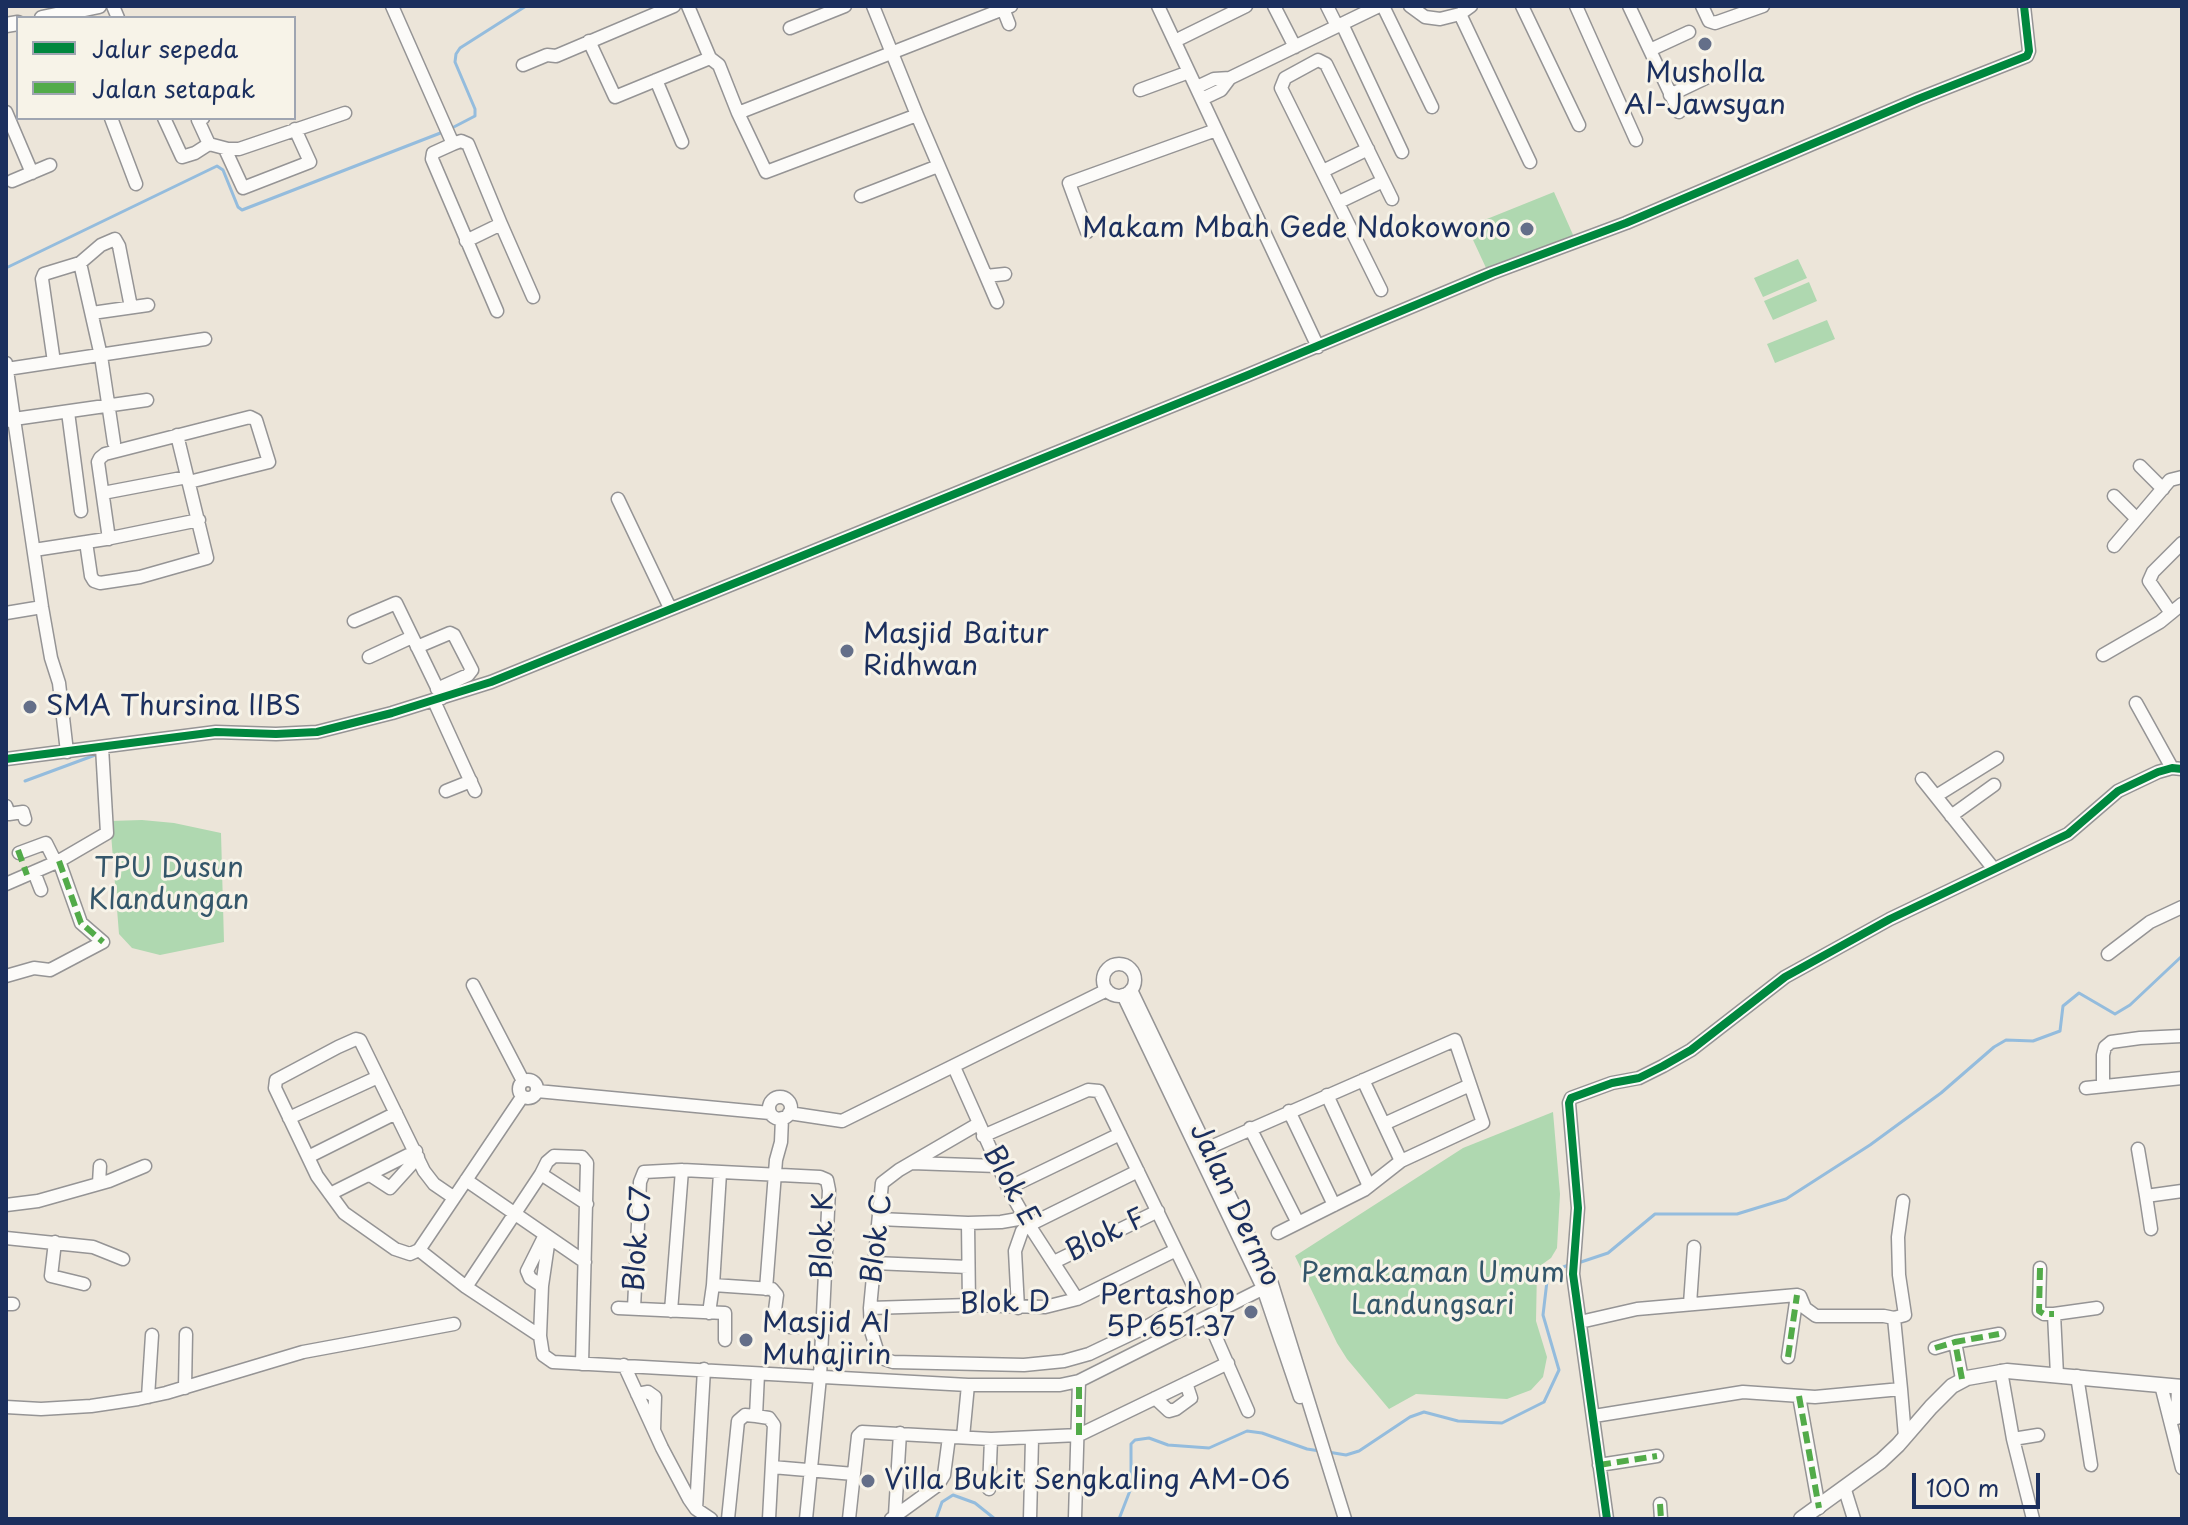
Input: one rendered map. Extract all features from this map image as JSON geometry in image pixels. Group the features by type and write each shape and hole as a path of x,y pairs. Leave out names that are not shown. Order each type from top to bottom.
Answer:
{"main road":[{"path":"49,13 71,15 99,6"},
{"path":"1801,1519 1881,1461 1962,1379 2010,1371 2180,1386"}],"street":[{"path":"392,6 449,135 468,144 533,297"},
{"path":"523,65 547,55 556,56 674,6"},
{"path":"688,6 710,58 719,65 766,172 917,115"},
{"path":"790,28 845,6"},
{"path":"873,6 997,302"},
{"path":"1158,6 1189,72 1203,92"},
{"path":"1166,6 1216,130 1318,347"},
{"path":"1181,38 1246,6"},
{"path":"1274,6 1300,69"},
{"path":"1327,6 1402,152"},
{"path":"1203,92 1221,90 1230,78 1381,6 1432,107"},
{"path":"1390,20 1391,6"},
{"path":"1410,6 1432,19 1447,19 1466,10 1530,162"},
{"path":"1522,6 1579,125"},
{"path":"1576,6 1636,140"},
{"path":"1629,6 1679,112"},
{"path":"1702,6 1711,23 1745,9 1763,6"},
{"path":"6,759 216,732 317,732 491,682 1318,347 1492,273 1626,223 1905,104 2027,56 2024,6"},
{"path":"738,113 1005,7 1009,24"},
{"path":"1650,50 1689,32"},
{"path":"589,41 615,97 710,58"},
{"path":"1381,290 1281,88 1285,78 1318,60 1326,64 1392,199"},
{"path":"1140,90 1189,72"},
{"path":"1670,95 1712,75"},
{"path":"656,80 682,142"},
{"path":"6,112 32,173"},
{"path":"209,144 239,149 295,125 345,113"},
{"path":"112,120 136,184"},
{"path":"165,120 182,157 209,144"},
{"path":"199,120 209,144"},
{"path":"225,149 243,188 310,162 295,125"},
{"path":"1087,232 1069,183 1216,130"},
{"path":"449,135 433,153 432,159 497,311"},
{"path":"1323,171 1368,149"},
{"path":"12,181 50,165"},
{"path":"861,196 938,166"},
{"path":"1339,202 1383,181"},
{"path":"466,241 501,224"},
{"path":"54,362 42,276 47,272 80,263 101,245 115,239 131,307"},
{"path":"80,263 101,356 114,443"},
{"path":"986,276 1005,274"},
{"path":"92,313 148,305"},
{"path":"67,752 59,683 51,658 34,550 13,456 7,370 205,339"},
{"path":"10,420 147,400"},
{"path":"68,412 81,511"},
{"path":"103,493 266,464 270,458 253,417 105,454 98,462 109,539"},
{"path":"86,542 91,576 100,583 140,577 207,558 177,435"},
{"path":"2140,466 2163,489"},
{"path":"2114,546 2170,480 2182,477"},
{"path":"2114,496 2137,519"},
{"path":"618,499 670,608"},
{"path":"34,550 109,539 199,520"},
{"path":"2171,613 2149,581 2153,572 2182,543"},
{"path":"354,621 396,603 438,696 473,786 446,791"},
{"path":"2103,655 2182,604"},
{"path":"6,613 42,607"},
{"path":"369,657 414,642 450,633 454,635 472,670 438,696"},
{"path":"1607,1519 1573,1274 1578,1208 1571,1098 1612,1083 1639,1078 1663,1066 1691,1050 1785,977 1890,919 2068,834 2118,791 2177,768 2136,703"},
{"path":"6,884 57,862 107,833 102,747"},
{"path":"1936,796 1997,758"},
{"path":"1922,779 1993,868"},
{"path":"1951,816 1994,785"},
{"path":"6,806 10,815 22,812 25,819"},
{"path":"6,976 34,968 50,970 103,942 81,923 57,862 46,843 18,852 41,890"},
{"path":"2108,954 2150,922 2182,907"},
{"name":"Jalan Dermo","path":"1107,990 1103,981 1106,971 1118,964 1132,970 1135,980 1127,992 1267,1286 1312,1418 1330,1483"},
{"path":"473,985 523,1081"},
{"path":"537,1091 842,1121 1107,990 1114,995 1127,992"},
{"path":"2103,1086 2103,1055 2105,1047 2111,1042 2182,1036"},
{"path":"453,1197 434,1184 412,1157 396,1113 360,1040 350,1041 276,1080 275,1088 289,1118 330,1194 351,1219 405,1253 419,1250 522,1097"},
{"path":"1203,1150 1455,1040 1483,1123 1401,1161 1369,1186 1278,1233"},
{"name":"Blok E","path":"950,1069 1026,1221 1077,1299"},
{"path":"289,1118 378,1077"},
{"path":"2086,1088 2182,1078"},
{"path":"522,1097 518,1087 523,1081 532,1080 537,1091"},
{"path":"1363,1080 1401,1161"},
{"path":"1384,1124 1470,1085"},
{"name":"Blok C","path":"1120,1134 1101,1094 1092,1089 981,1130 911,1163 882,1183 870,1308 878,1353 893,1362 1024,1365 1064,1361 1089,1354 1189,1303 1195,1294 1194,1287 1176,1250"},
{"path":"522,1097 531,1098 537,1091"},
{"path":"1327,1095 1369,1186"},
{"path":"1289,1111 1334,1205"},
{"path":"308,1157 396,1113"},
{"path":"766,1289 776,1160 781,1142 779,1115"},
{"path":"1250,1128 1298,1223"},
{"path":"1008,1188 1120,1134 1176,1250"},
{"path":"2138,1149 2151,1229"},
{"path":"466,1287 547,1162 554,1156 584,1158 588,1167 582,1364"},
{"path":"330,1194 412,1157"},
{"path":"370,1175 390,1188 412,1157"},
{"path":"911,1163 997,1166"},
{"path":"99,1183 100,1166"},
{"path":"6,1205 38,1201 145,1166"},
{"path":"671,1311 682,1170"},
{"name":"Blok K","path":"646,1171 682,1170 820,1177 827,1180 820,1377 806,1519"},
{"name":"Blok C7","path":"634,1308 640,1182 646,1171"},
{"path":"879,1219 968,1223 1026,1221 1138,1171"},
{"path":"709,1313 720,1173"},
{"path":"541,1174 587,1204"},
{"path":"466,1180 585,1262"},
{"path":"2146,1196 2182,1191"},
{"path":"1797,1295 1805,1308 1816,1316 1894,1318 1905,1315 1899,1275 1898,1237 1903,1201"},
{"name":"Blok F","path":"1054,1262 1158,1211"},
{"path":"1018,1308 1015,1251 1026,1221"},
{"path":"968,1223 969,1305"},
{"path":"547,1237 540,1336 543,1355 553,1362 582,1364 968,1385 1060,1385 1079,1381 1267,1286"},
{"path":"6,1238 93,1247 123,1259"},
{"path":"55,1242 51,1276 84,1284"},
{"path":"1690,1304 1694,1247"},
{"path":"419,1250 466,1287 540,1336"},
{"name":"Blok D","path":"870,1308 969,1305 1045,1307 1077,1299 1176,1250"},
{"path":"874,1263 968,1267"},
{"path":"2040,1268 2039,1311 2054,1314 2097,1308"},
{"path":"713,1285 775,1291 777,1319 783,1325 822,1326"},
{"path":"1580,1325 1624,1311 1797,1295"},
{"path":"1788,1357 1797,1295"},
{"path":"618,1308 727,1314 725,1340"},
{"path":"2054,1314 2057,1375"},
{"path":"1207,1317 1248,1411"},
{"path":"1894,1318 1905,1437"},
{"path":"6,1407 41,1409 91,1406 148,1397 303,1352 454,1324"},
{"path":"185,1388 186,1334"},
{"path":"1935,1348 1999,1334"},
{"path":"148,1397 152,1335"},
{"path":"1955,1342 1962,1379"},
{"path":"849,1519 860,1433 991,1439 1079,1435 1228,1363"},
{"path":"624,1365 696,1509 711,1519"},
{"path":"696,1509 704,1369"},
{"path":"2010,1371 2013,1439 2033,1519"},
{"path":"756,1416 758,1374"},
{"path":"2077,1376 2091,1465"},
{"path":"1075,1518 1079,1381"},
{"path":"1155,1398 1169,1411 1176,1409 1191,1398 1186,1383"},
{"path":"963,1437 968,1385"},
{"path":"2161,1385 2176,1418"},
{"path":"2180,1386 2176,1418 2181,1463"},
{"path":"1594,1416 1732,1393 1853,1395 1901,1389"},
{"path":"1799,1396 1819,1508"},
{"path":"728,1519 738,1421 745,1415 769,1418 774,1425 769,1519"},
{"path":"893,1517 900,1433"},
{"path":"2013,1439 2038,1435"},
{"path":"893,1517 938,1485 944,1475 949,1437"},
{"path":"989,1489 991,1439"},
{"path":"1030,1519 1032,1439"},
{"path":"1599,1465 1657,1456"},
{"path":"772,1467 854,1474"},
{"path":"1330,1483 1336,1519"},
{"path":"1330,1483 1345,1519"},
{"path":"1845,1490 1854,1519"},
{"path":"1660,1504 1661,1519"}],"green space":[{"path":"1554,192 1574,237 1487,270 1467,227"},
{"path":"1798,259 1807,278 1763,297 1754,278"},
{"path":"1809,282 1817,301 1773,320 1764,301"},
{"path":"1827,320 1835,339 1775,363 1767,344"},
{"name":"TPU Dusun Klandungan","path":"142,820 221,833 224,942 160,955 132,948 119,934 110,821"},
{"name":"Pemakaman Umum Landungsari","path":"1553,1112 1560,1194 1557,1248 1551,1258 1537,1268 1536,1321 1547,1357 1543,1377 1531,1390 1507,1399 1416,1394 1389,1409 1337,1343 1295,1256 1463,1148"}],"waterway":[{"path":"450,129 475,116 475,109 455,62 456,54 460,48 526,6"},
{"path":"6,268 217,166 223,170 242,210 443,132"},
{"path":"25,781 98,754"},
{"path":"1578,1263 1608,1253 1655,1214 1737,1214 1786,1199 1870,1145 1941,1093 1994,1047 2006,1040 2033,1041 2060,1031 2063,1006 2079,993 2115,1014 2130,1005 2182,956"},
{"path":"1328,1452 1346,1455 1359,1451 1410,1417 1424,1412 1458,1421 1502,1423 1544,1402 1559,1370 1543,1315 1547,1281 1551,1272 1571,1264"},
{"path":"1119,1519 1131,1488 1131,1444 1135,1440 1149,1438 1168,1445 1209,1448 1247,1431 1320,1451"},
{"path":"936,1519 942,1502 953,1495 975,1503 995,1519"}],"marked path":[{"path":"18,850 27,875"},
{"path":"59,861 81,923 103,942"},
{"path":"2040,1268 2039,1311 2054,1314"},
{"path":"1788,1357 1797,1295"},
{"path":"1962,1379 1955,1342 1999,1334"},
{"path":"1935,1348 1955,1342"},
{"path":"1079,1381 1079,1435"},
{"path":"1799,1396 1819,1508"},
{"path":"1599,1465 1657,1456"},
{"path":"1660,1504 1661,1519"}],"cycle path":[{"path":"6,759 216,732 317,732 392,713 491,682 1492,273 1626,223 2027,56 2024,6"},
{"path":"1607,1519 1573,1274 1578,1208 1571,1098 1612,1083 1639,1078 1663,1066 1691,1050 1785,977 1890,919 2068,834 2118,791 2158,772 2182,769"}],"place":[{"name":"Musholla Al-Jawsyan","path":"1705,44"},
{"name":"Makam Mbah Gede Ndokowono","path":"1527,229"},
{"name":"Masjid Baitur Ridhwan","path":"847,651"},
{"name":"SMA Thursina IIBS","path":"30,707"},
{"name":"Pertashop 5P.651.37","path":"1251,1312"},
{"name":"Masjid Al Muhajirin","path":"746,1340"},
{"name":"Villa Bukit Sengkaling AM-06","path":"868,1481"}]}
